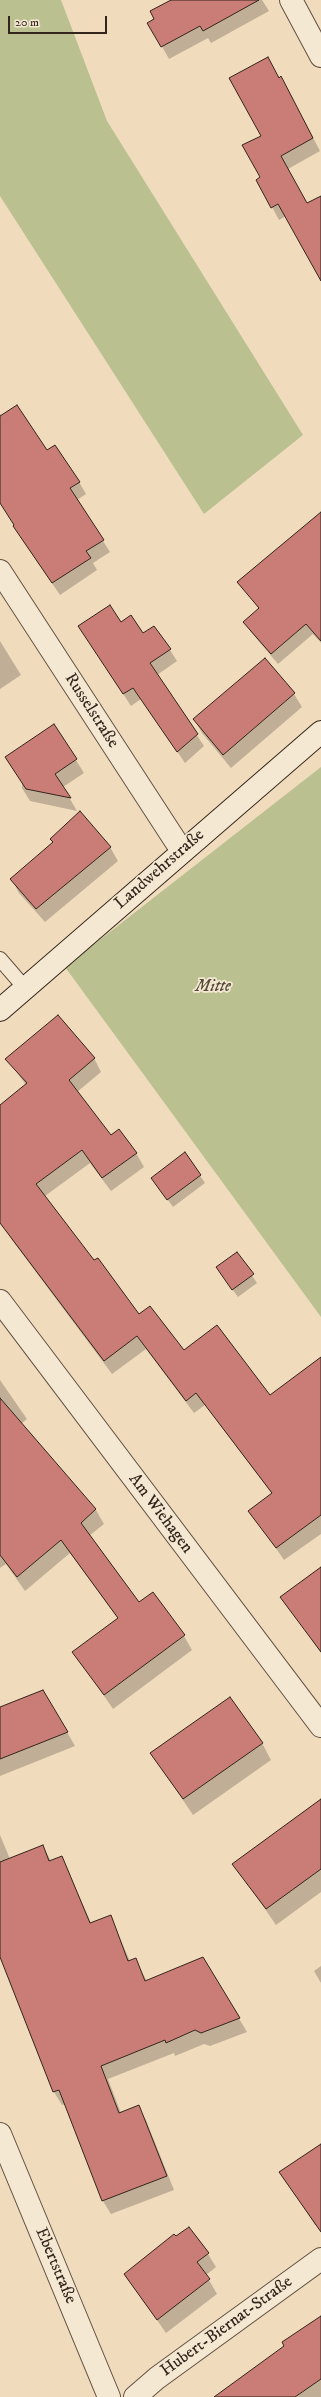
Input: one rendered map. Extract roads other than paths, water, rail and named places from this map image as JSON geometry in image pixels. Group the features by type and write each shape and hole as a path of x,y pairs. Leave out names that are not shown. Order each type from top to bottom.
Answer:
{"street":[{"path":"291,0 321,56"},
{"name":"Russelstraße","path":"0,571 182,851"},
{"name":"Landwehrstraße","path":"0,1010 321,732"},
{"name":"Am Wiehagen","path":"0,1301 321,1726"},
{"name":"Ebertstraße","path":"0,2134 109,2397"},
{"name":"Hubert-Biernat-Straße","path":"135,2397 157,2378 321,2259"}],"lane":[{"path":"0,959 25,988"}],"park label":[{"name":"Mitte","path":"213,987"}]}
